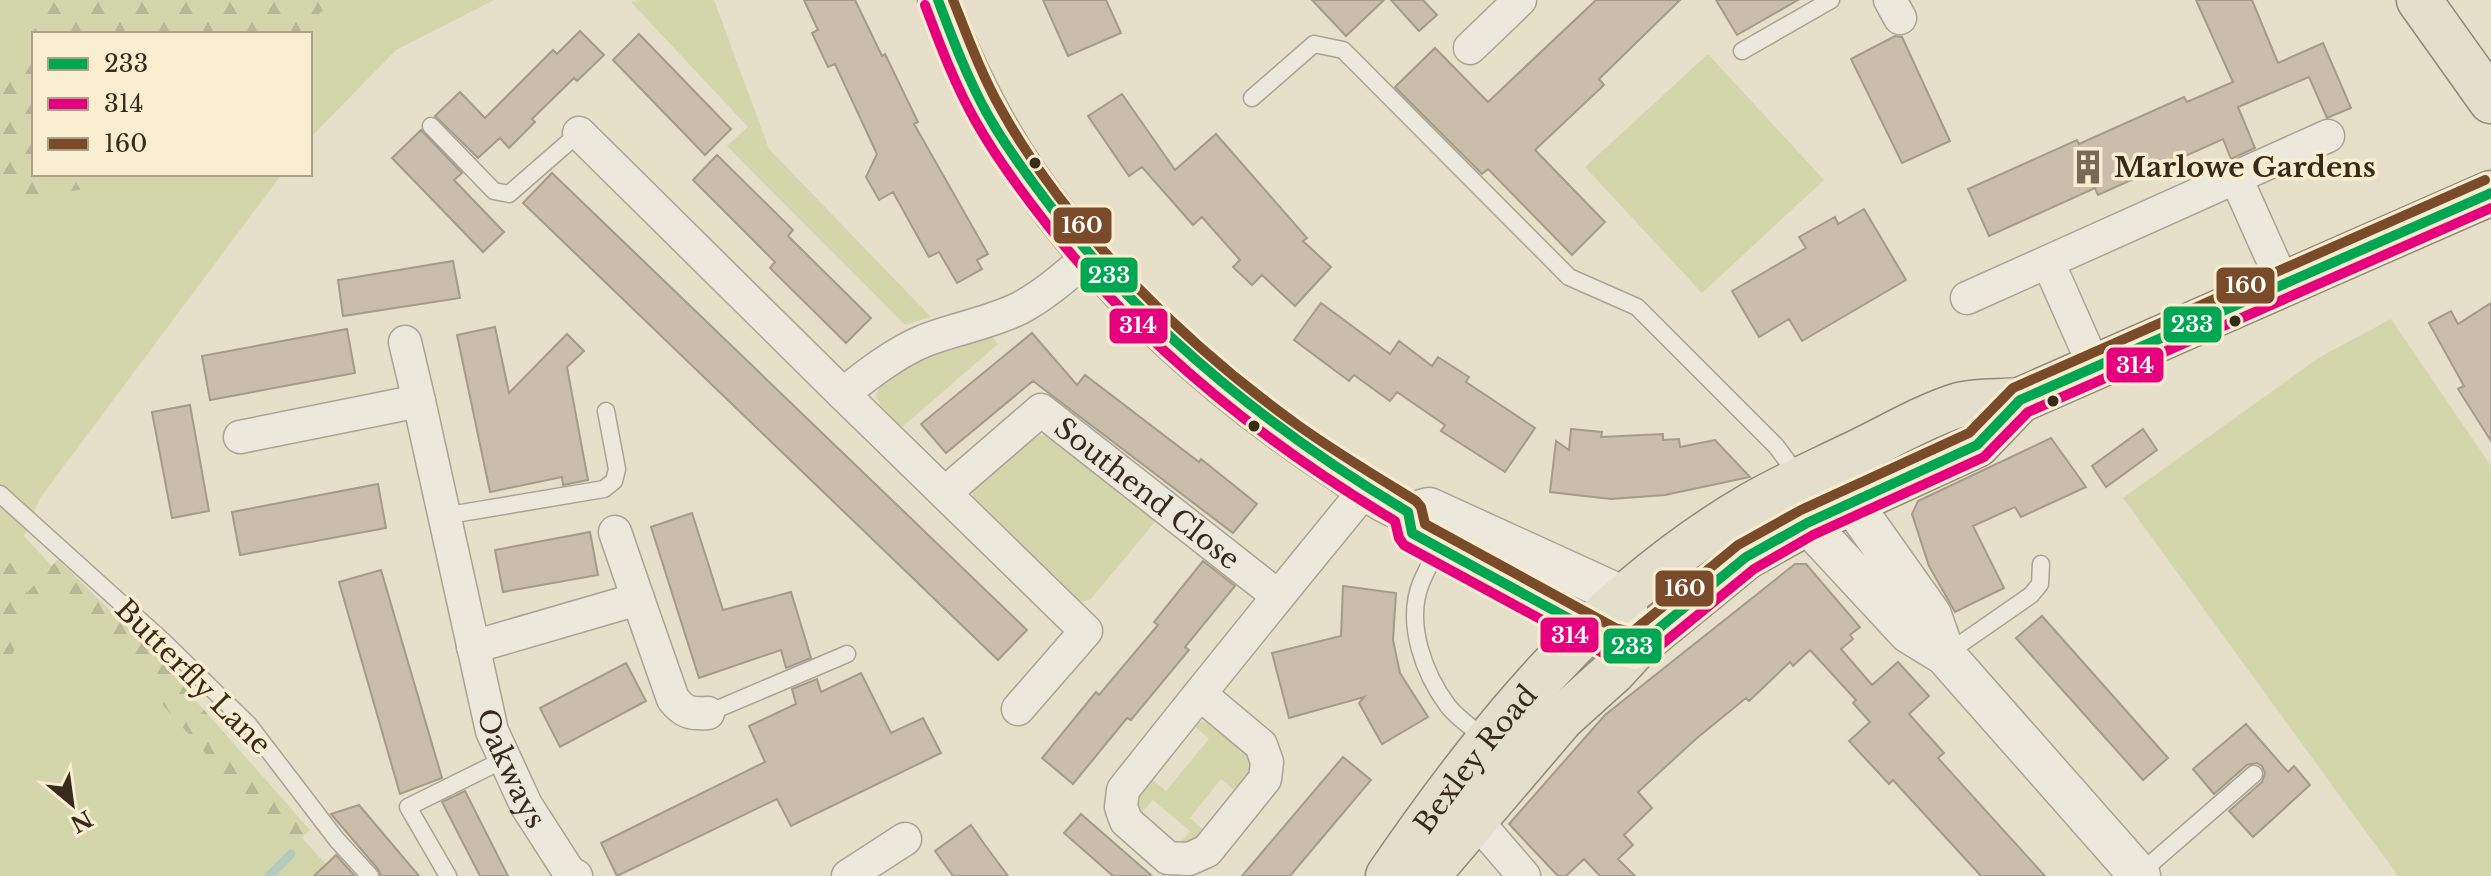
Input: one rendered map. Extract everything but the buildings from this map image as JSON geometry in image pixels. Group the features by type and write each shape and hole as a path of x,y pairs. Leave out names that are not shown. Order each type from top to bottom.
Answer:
{"main road":[{"path":"2419,0 2491,101"},
{"path":"2020,400 2491,193"},
{"name":"Bexley Road","path":"1388,876 1486,739 1587,629 1702,537 1751,505 1800,479 1961,405 2020,400"},
{"name":"Bexley Road","path":"1427,876 1562,718 1636,647 1746,557 1807,523 1977,445 2020,400"}],"street":[{"path":"938,0 997,129 1031,181 1089,256 1155,323 1221,382 1318,457 1366,489 1408,512 1429,508 1624,597 1636,647 1610,641 1412,533 1408,512"},
{"path":"1470,48 1520,0"},
{"path":"579,133 1086,631 1018,709"},
{"path":"1967,298 2328,136"},
{"path":"2236,178 2284,285"},
{"path":"843,394 873,370 925,341 974,327 1019,308 1052,287 1089,256"},
{"path":"2048,262 2095,368"},
{"name":"Oakways","path":"405,342 492,731 526,805 569,872 576,876"},
{"path":"240,437 419,401"},
{"name":"Southend Close","path":"945,493 1041,410 1278,596"},
{"path":"1800,479 1851,502 1931,615 1945,655"},
{"path":"1800,479 1807,523 1909,633 1945,655 2140,875"},
{"path":"1200,694 1261,745 1267,762 1265,779 1207,851 1189,859 1168,858 1126,821 1121,807 1123,790 1278,596 1366,489"},
{"path":"615,532 673,699 689,714 708,713"},
{"path":"473,647 638,599"},
{"path":"1474,818 1524,876"},
{"path":"848,876 905,839"}],"lane":[{"path":"1742,51 1831,0"},
{"path":"1252,98 1314,44 1343,50 1569,277 1637,307 1776,446 1800,479"},
{"path":"431,126 494,191 509,194 579,133"},
{"path":"443,516 604,489 614,481 617,469 606,411"},
{"name":"Butterfly Lane","path":"0,494 163,641 249,725 337,840 370,876"},
{"path":"1439,547 1420,585 1415,618 1420,650 1433,682 1450,709 1486,739"},
{"path":"1945,655 2031,595 2040,584 2041,564"},
{"path":"708,713 847,654"},
{"path":"448,876 408,807 505,759"},
{"path":"2140,875 2254,774"}],"green space":[{"path":"0,0 494,0 396,50 312,136 312,32 32,32 32,176 281,176 40,498 24,536 337,876 0,876"},
{"path":"55,0 338,0 317,15 302,32 33,32"},
{"path":"714,0 769,149 931,317 905,325 727,146 748,127 631,2"},
{"path":"32,33 32,176 134,176 72,191 0,196 0,79"},
{"path":"1708,54 1824,180 1702,293 1585,167"},
{"path":"2391,319 2491,466 2491,876 2398,876 2123,498 2320,357"},
{"path":"992,337 998,344 901,428 876,397 893,374 908,365"},
{"path":"1060,435 1159,517 1091,599 1081,602 973,496 972,485 1036,436"},
{"path":"58,559 160,660 310,830 289,848 80,611 26,594 22,634 0,680 0,562 29,565 27,593"},
{"path":"1208,721 1255,761 1240,795 1221,779 1190,818 1207,833 1199,843 1178,846 1190,831 1153,800 1139,816 1135,791 1148,776 1166,791 1209,739 1192,724"}],"waterway":[{"path":"269,876 291,854"}],"transit line":[{"name":"233","path":"938,0 974,89 1013,156 1095,261 1176,342 1264,416 1408,512 1412,533 1610,641 1636,647 1746,557 1807,523 1977,445 2020,400 2491,193"},
{"name":"160","path":"953,0 988,84 1029,156 1096,242 1173,323 1299,426 1416,501 1421,507 1425,524 1615,628 1632,632 1738,545 1801,510 1969,433 2013,388 2485,180"},
{"name":"314","path":"925,5 968,108 1011,176 1086,271 1166,353 1253,426 1395,521 1404,545 1603,653 1634,661 1645,658 1754,569 1813,535 1984,457 2028,412 2491,208"}],"place":[{"name":"Marlowe Gardens","path":"2088,167"}]}
